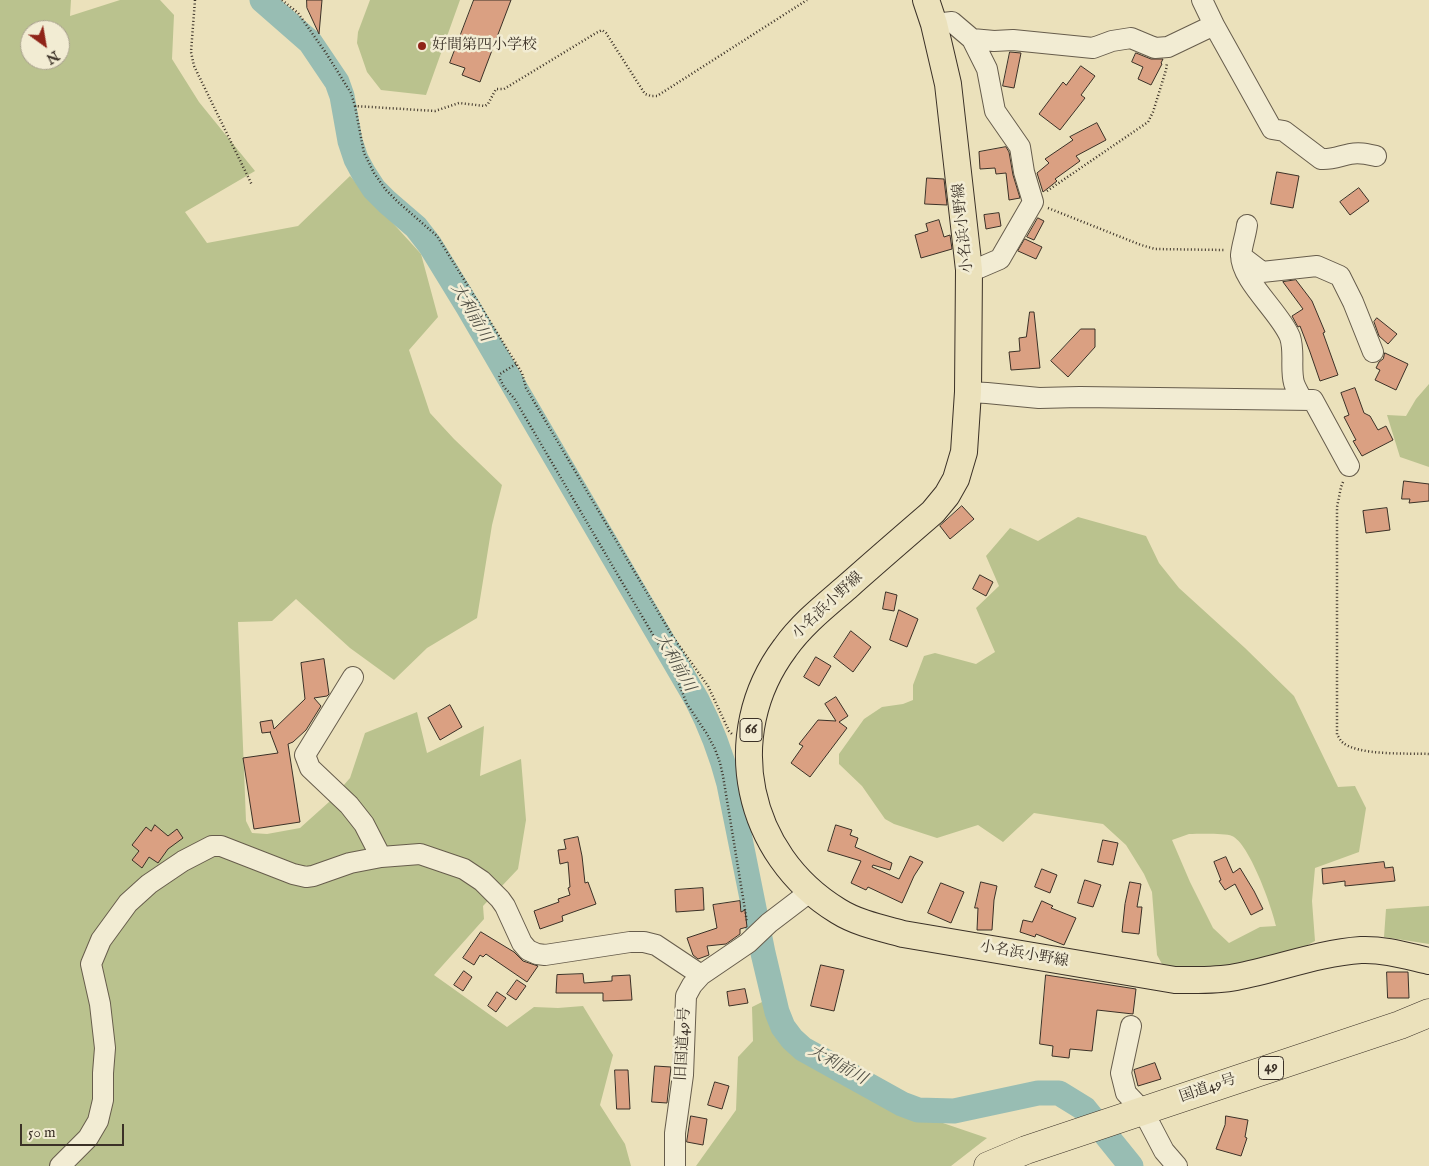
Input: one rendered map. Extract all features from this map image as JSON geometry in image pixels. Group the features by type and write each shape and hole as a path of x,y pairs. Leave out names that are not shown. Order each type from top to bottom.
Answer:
{"highway":[{"name":"国道49号","path":"988,1166 1026,1150 1381,1031 1429,1013"}],"main road":[{"name":"小名浜小野線","path":"930,12 948,84 969,270 968,392 964,452 956,479 947,495 933,512 808,621 784,648 768,676 755,709 748,743 750,778 758,814 771,842 791,872 811,891 839,912 902,934 1175,980 1211,981 1236,978 1332,954 1362,950 1389,951 1429,961"}],"street":[{"path":"1202,0 1272,128 1284,131 1321,160 1362,153 1376,156"},
{"path":"930,12 952,22 972,39 987,69 995,111 1020,147 1024,172 1033,202 1000,259 969,270"},
{"path":"972,39 1013,40 1093,48 1112,41 1131,38 1155,48 1168,47 1214,25"},
{"path":"1247,225 1241,256 1247,275 1283,324 1289,336 1292,345 1294,384 1302,400"},
{"path":"1241,256 1262,272 1318,266 1340,276 1353,302 1373,352"},
{"path":"968,392 1039,398 1080,396 1313,400 1349,466"},
{"path":"353,676 305,755 310,768 349,805 364,824 381,857"},
{"path":"60,1166 88,1138 98,1122 103,1100 105,1048 100,1004 92,964 101,940 128,903 150,884 183,861 212,846 220,846 293,874 306,877 350,863 381,857 420,854 464,869 482,881 505,906 522,943 528,950 537,954 544,955 630,942 644,942 656,945 701,975"},
{"name":"旧国道49号","path":"675,1166 675,1134 683,1075 686,996 692,985 701,975 751,941 769,923 811,891"},
{"path":"1130,1026 1121,1073 1126,1093 1143,1111 1164,1151 1178,1166"}],"path":[{"path":"195,0 191,52 194,66 252,185"},
{"path":"282,0 298,12 351,93 364,153 374,173 386,190 437,236 515,365 522,373 526,388 673,637 708,686 729,732 736,739 748,743"},
{"path":"355,106 434,111 459,103 485,106 496,89 504,89 602,30 606,33 645,94 656,96 807,0"},
{"path":"1033,202 1148,122 1166,70 1168,47"},
{"path":"1033,202 1155,249 1214,249 1224,250 1241,256"},
{"path":"515,365 498,377 514,398 673,669 687,704 715,750 723,776 751,941"},
{"path":"1349,466 1341,487 1337,507 1337,735 1342,742 1349,746 1373,753 1429,754"}],"green space":[{"path":"0,0 71,0 70,16 120,0 160,0 174,15 172,59 199,102 255,171 185,212 207,243 298,226 350,176 421,254 438,317 409,350 430,413 502,485 492,525 477,618 427,648 394,680 350,648 296,599 272,621 238,622 246,821 252,833 267,834 300,828 329,802 350,778 365,733 417,712 427,753 484,726 480,776 521,759 526,820 518,869 483,906 484,919 434,975 507,1027 534,1007 583,1006 613,1055 600,1105 625,1144 631,1166 0,1166"},
{"path":"370,0 460,0 426,95 381,90 367,72 357,43 358,32"},
{"path":"1429,384 1429,467 1400,457 1387,415 1406,416 1416,399"},
{"path":"1078,517 1146,536 1159,563 1179,588 1294,696 1338,787 1355,786 1366,808 1359,852 1315,868 1312,901 1315,941 1228,989 1162,964 1157,955 1152,892 1144,874 1126,845 1103,824 1034,813 1003,842 978,825 937,838 894,824 885,819 862,786 839,764 839,754 864,719 882,707 903,704 913,700 913,685 924,656 935,653 976,664 995,652 976,608 999,586 986,556 1010,528 1038,541","holes":["1189,834 1229,835 1239,841 1259,876 1276,926 1260,927 1229,943 1213,928 1172,840"]},
{"path":"1429,906 1429,944 1384,937 1386,909"},
{"path":"762,1002 779,1029 818,1066 887,1104 987,1138 951,1166 696,1166 736,1110 738,1057 753,1041 752,1007"}],"building":[{"path":"307,0 322,0 319,34 307,8"},
{"path":"474,0 511,0 480,82 462,75 465,68 450,63"},
{"path":"1010,52 1021,53 1014,88 1003,86"},
{"path":"1136,53 1151,59 1163,59 1151,85 1138,79 1143,67 1132,62"},
{"path":"1081,66 1095,76 1081,95 1085,98 1060,130 1039,114 1063,82 1066,85"},
{"path":"1097,123 1106,140 1076,156 1080,161 1055,179 1057,181 1043,192 1037,173 1049,163 1045,159 1073,140 1070,137"},
{"path":"1006,147 1009,152 1020,198 1009,200 1006,173 996,174 995,168 980,169 979,152"},
{"path":"1277,172 1299,176 1293,208 1271,204"},
{"path":"927,178 944,179 947,205 925,204"},
{"path":"1359,188 1369,201 1350,215 1340,202"},
{"path":"999,213 1001,226 986,229 984,215"},
{"path":"1038,218 1044,221 1034,240 1027,237"},
{"path":"939,220 944,237 950,235 952,249 921,258 915,235 928,231 926,224"},
{"path":"1025,239 1042,247 1036,259 1018,251"},
{"path":"1296,280 1312,301 1325,332 1323,333 1338,375 1320,381 1300,326 1298,327 1292,316 1303,309 1283,282"},
{"path":"1030,312 1034,312 1040,368 1011,370 1009,352 1020,351 1019,338 1026,337"},
{"path":"1377,318 1397,334 1388,344 1379,336 1374,322"},
{"path":"1081,329 1095,329 1095,347 1068,377 1051,361"},
{"path":"1385,353 1408,364 1396,390 1375,380 1380,370 1376,368"},
{"path":"1355,388 1364,413 1370,416 1378,430 1386,426 1393,440 1362,456 1353,441 1356,440 1344,417 1349,415 1341,393"},
{"path":"1404,481 1429,484 1429,501 1409,503 1410,499 1402,499"},
{"path":"962,506 974,519 950,539 940,526"},
{"path":"1387,508 1390,530 1366,533 1363,511"},
{"path":"980,575 993,582 986,596 973,589"},
{"path":"886,592 897,595 894,611 883,609"},
{"path":"899,610 918,619 907,647 890,640"},
{"path":"851,631 871,647 853,672 834,657"},
{"path":"816,657 831,666 819,686 804,677"},
{"path":"324,659 329,694 314,698 321,706 306,730 288,744 300,822 254,829 243,758 278,753 270,732 262,733 260,722 272,720 274,729 305,699 301,663"},
{"path":"836,697 848,716 839,722 847,728 810,777 791,763 803,746 799,744 818,720 836,721 825,704"},
{"path":"450,705 462,727 440,740 428,718"},
{"path":"155,825 168,836 177,829 183,838 168,849 158,863 149,857 142,868 132,860 139,851 132,845 146,827 151,831"},
{"path":"836,825 852,830 850,835 858,838 855,847 892,863 890,870 873,865 872,867 899,879 910,856 923,862 914,876 902,903 868,887 866,890 851,883 861,861 828,851"},
{"path":"578,837 585,883 588,882 596,904 562,916 563,921 540,929 534,911 559,902 558,899 570,895 568,888 570,887 568,862 560,864 558,850 566,849 564,840"},
{"path":"1103,840 1118,843 1113,865 1098,862"},
{"path":"1226,857 1233,873 1240,868 1263,909 1251,915 1235,884 1225,890 1219,881 1221,880 1214,862"},
{"path":"1384,862 1385,868 1393,867 1395,881 1345,886 1345,881 1323,884 1322,869"},
{"path":"1042,869 1057,875 1050,893 1035,887"},
{"path":"1085,880 1101,885 1093,907 1078,903"},
{"path":"981,882 997,886 992,930 977,930 978,908 975,908"},
{"path":"1130,882 1141,884 1137,907 1142,907 1139,934 1122,932"},
{"path":"941,883 964,892 951,923 928,913"},
{"path":"703,888 704,910 676,912 675,890"},
{"path":"740,901 741,912 745,910 747,927 740,929 740,934 726,944 707,946 709,955 698,959 693,955 687,938 717,928 713,905"},
{"path":"1042,901 1053,906 1051,908 1076,918 1064,945 1036,934 1035,937 1020,932 1023,920 1032,922"},
{"path":"481,932 514,952 523,961 538,966 527,982 486,954 483,957 480,955 474,965 463,958"},
{"path":"821,965 844,970 834,1011 811,1006"},
{"path":"464,971 472,977 463,991 454,985"},
{"path":"1387,972 1408,972 1409,998 1388,998"},
{"path":"583,974 584,983 612,981 612,976 630,975 632,1000 603,1001 603,993 556,993 557,975"},
{"path":"1046,975 1136,989 1133,1014 1097,1010 1092,1051 1070,1049 1069,1058 1052,1056 1053,1046 1040,1044"},
{"path":"517,980 526,986 516,1000 507,994"},
{"path":"745,989 748,1003 729,1006 727,992"},
{"path":"497,992 506,998 496,1012 488,1006"},
{"path":"1155,1063 1161,1079 1138,1086 1134,1070"},
{"path":"655,1066 671,1067 667,1103 652,1102"},
{"path":"615,1070 628,1070 630,1109 617,1109"},
{"path":"715,1082 729,1086 722,1109 708,1105"},
{"path":"691,1116 707,1119 703,1145 687,1142"},
{"path":"1226,1116 1248,1120 1245,1137 1247,1138 1241,1156 1216,1149 1225,1125"}],"waterway":[{"name":"大利前川","path":"262,0 310,42 337,82 342,96 350,141 363,172 374,189 416,227 430,245 697,700 716,741 729,784 763,953 777,1012 783,1027 803,1049 902,1104 918,1110 954,1111 1038,1093 1059,1093 1085,1109 1131,1166"}],"place":[{"name":"好間第四小学校","path":"422,46"}]}
